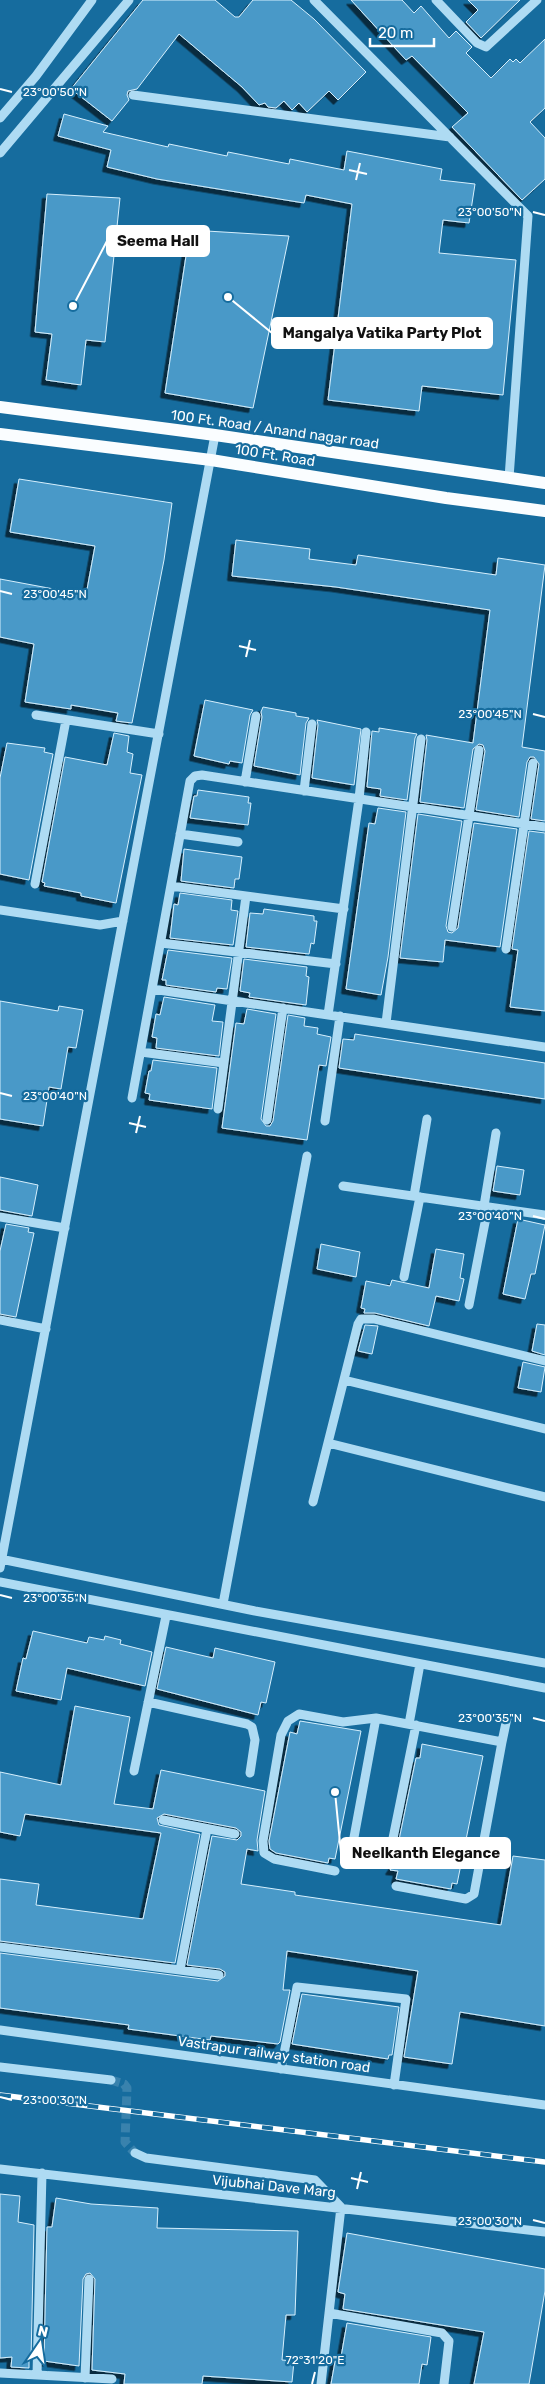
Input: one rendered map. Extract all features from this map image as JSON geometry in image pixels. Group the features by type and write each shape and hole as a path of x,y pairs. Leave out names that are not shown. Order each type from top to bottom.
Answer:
{"main road":[{"name":"100 Ft. Road / Anand nagar road","path":"0,407 215,435 545,483"},
{"name":"100 Ft. Road","path":"0,434 211,460 446,498 545,511"}],"street":[{"path":"0,118 36,76 92,0"},
{"path":"0,153 129,0"},
{"path":"314,0 528,216 509,478"},
{"path":"436,0 476,43 486,47 537,0"},
{"path":"133,95 450,137"},
{"path":"215,435 1,1562 545,1663"},
{"path":"36,715 159,734"},
{"path":"246,782 256,716"},
{"path":"36,884 66,720"},
{"path":"304,791 312,724"},
{"path":"328,1014 359,799 366,732"},
{"path":"386,1023 421,738"},
{"path":"452,928 479,750"},
{"path":"506,949 525,824 532,763"},
{"path":"132,1098 190,781 195,776 202,775 545,827"},
{"path":"180,834 238,842"},
{"path":"171,886 344,909"},
{"path":"218,1109 246,896"},
{"path":"0,910 100,925 123,921"},
{"path":"161,943 336,964"},
{"path":"152,989 545,1047"},
{"path":"267,1120 283,1008"},
{"path":"325,1122 340,1016"},
{"path":"141,1052 224,1063"},
{"path":"404,1277 427,1119"},
{"path":"469,1305 486,1207 496,1133"},
{"path":"223,1604 307,1156"},
{"path":"343,1186 545,1215"},
{"path":"0,1217 65,1228"},
{"path":"314,1502 358,1324 361,1319 367,1318 545,1361"},
{"path":"0,1320 46,1329"},
{"path":"344,1380 545,1429"},
{"path":"328,1442 545,1496"},
{"path":"0,1582 166,1616 545,1688"},
{"path":"134,1771 166,1616"},
{"path":"388,1862 413,1725 420,1664"},
{"path":"148,1702 247,1724 252,1727 256,1740 250,1773"},
{"path":"335,1871 274,1859 264,1853 263,1841 281,1735 288,1721 299,1714 343,1722 376,1718 502,1742"},
{"path":"350,1859 376,1718"},
{"path":"396,1886 466,1899 474,1894 507,1718"},
{"path":"163,1820 235,1834"},
{"path":"180,1970 207,1829"},
{"path":"0,1947 219,1976"},
{"path":"281,2069 297,1987 406,1999 394,2084"},
{"name":"Vastrapur railway station road","path":"0,2030 545,2105"},
{"path":"0,2067 111,2080"},
{"path":"135,2153 146,2158 315,2180 341,2207 321,2384"},
{"name":"Vijubhai Dave Marg","path":"0,2169 545,2232"},
{"path":"37,2375 42,2174"},
{"path":"86,2378 89,2279"},
{"path":"329,2313 442,2333 449,2341 444,2384"},
{"path":"0,2373 112,2379"}],"building":[{"path":"143,0 215,0 235,17 239,17 253,0 291,0 314,19 366,72 338,100 329,91 307,112 299,103 292,110 284,101 276,108 268,107 265,103 259,105 242,87 179,34 137,89 128,91 129,100 112,121 71,89"},
{"path":"351,0 402,0 414,13 421,6 449,38 456,31 472,47 466,53 491,78 510,59 513,62 516,59 520,63 545,39 545,108 530,122 545,138 545,179 522,200 452,127 468,113 412,56 406,60"},
{"path":"468,0 520,0 481,38 466,22 478,10"},
{"path":"64,114 108,126 103,132 168,147 169,144 227,156 228,152 289,164 290,159 344,170 347,151 442,169 440,180 475,184 469,223 443,220 439,253 516,260 503,395 422,386 419,411 328,400 352,204 306,195 304,203 157,179 107,167 111,150 58,136"},
{"path":"47,194 120,198 105,342 86,340 81,385 46,380 52,334 35,332"},
{"path":"190,230 289,236 253,408 165,393"},
{"path":"19,479 172,503 164,560 132,723 116,721 118,713 71,705 71,709 25,702 34,644 0,637 0,579 86,595 95,546 10,532"},
{"path":"236,540 310,549 309,559 356,565 358,555 496,575 498,558 545,565 522,747 545,751 545,821 531,819 539,764 534,757 530,757 527,762 519,817 476,810 485,751 483,745 479,744 473,749 464,808 420,802 426,735 473,743 490,610 336,587 232,576"},
{"path":"205,700 253,710 250,715 242,763 230,761 229,764 194,756"},
{"path":"263,707 296,713 296,716 309,718 306,723 300,775 254,766"},
{"path":"317,720 361,729 354,785 312,778"},
{"path":"379,728 417,734 407,800 380,796 381,789 367,787 372,731 379,732"},
{"path":"114,733 129,736 127,752 133,754 130,773 142,775 116,903 81,896 81,893 44,886 45,883 42,882 65,757 107,765"},
{"path":"7,743 45,748 44,752 53,754 29,880 0,874 0,778"},
{"path":"198,790 249,797 248,803 251,803 248,825 190,818 194,796 197,796"},
{"path":"378,808 406,812 388,957 381,995 346,989 369,823 375,824"},
{"path":"418,814 462,821 446,926 448,932 452,933 458,928 474,823 517,829 500,947 445,940 443,962 400,958"},
{"path":"529,831 545,833 545,1011 510,1007 518,950 512,949"},
{"path":"184,849 242,857 239,879 235,879 234,888 181,881"},
{"path":"180,893 232,900 231,910 238,911 233,945 170,938 174,904 178,905"},
{"path":"264,909 314,916 314,921 317,921 314,944 311,943 309,954 246,947 250,913 263,914"},
{"path":"168,950 232,958 227,989 217,988 216,992 166,985 166,980 162,980"},
{"path":"244,959 307,967 306,976 309,977 306,1005 249,997 250,993 240,991"},
{"path":"164,997 215,1005 212,1021 223,1022 219,1056 156,1048 157,1038 152,1037 156,1014 160,1015"},
{"path":"0,1001 58,1011 59,1006 83,1010 76,1048 68,1047 61,1089 49,1087 43,1126 0,1119"},
{"path":"247,1009 276,1014 261,1119 266,1126 270,1126 273,1121 288,1015 305,1018 304,1026 318,1028 317,1034 331,1037 326,1066 319,1065 307,1140 222,1128 236,1023 244,1024"},
{"path":"355,1034 545,1063 545,1099 339,1068 343,1039 354,1040"},
{"path":"153,1060 217,1068 212,1109 149,1100 150,1094 145,1093"},
{"path":"497,1166 524,1170 520,1195 493,1191"},
{"path":"0,1177 38,1185 32,1216 0,1210"},
{"path":"518,1219 545,1225 535,1274 531,1274 525,1299 503,1294"},
{"path":"6,1224 29,1228 28,1232 34,1233 16,1317 0,1314 0,1251"},
{"path":"321,1244 360,1252 356,1277 317,1269"},
{"path":"436,1249 464,1254 460,1278 464,1279 459,1301 436,1296 429,1326 375,1313 364,1313 365,1309 361,1308 366,1281 390,1286 392,1280 429,1288"},
{"path":"537,1324 545,1325 545,1355 532,1351"},
{"path":"365,1325 378,1326 372,1354 358,1351"},
{"path":"523,1362 545,1367 541,1392 518,1388"},
{"path":"33,1631 87,1643 89,1637 104,1640 105,1636 121,1640 120,1644 152,1652 145,1686 67,1668 61,1700 16,1691 23,1658 26,1659"},
{"path":"166,1647 213,1658 215,1648 275,1662 266,1703 261,1702 258,1715 157,1689"},
{"path":"75,1706 130,1717 114,1804 153,1809 161,1770 265,1791 257,1840 258,1851 247,1849 241,1884 295,1892 295,1895 501,1925 513,1856 545,1860 545,2026 460,2012 452,2064 404,2057 418,1971 287,1951 283,1990 290,1990 280,2042 278,2044 211,2036 210,2040 128,2029 129,2025 0,2008 0,1953 218,1981 225,1976 225,1972 220,1969 187,1965 212,1836 237,1840 241,1836 241,1832 236,1828 164,1814 157,1818 159,1825 200,1834 175,1963 0,1941 0,1879 39,1884 36,1905 143,1919 161,1833 25,1814 20,1836 0,1832 0,1772 61,1785"},
{"path":"300,1721 361,1731 335,1859 329,1858 328,1863 276,1853 270,1849 269,1841 290,1732 297,1734"},
{"path":"422,1744 483,1756 457,1884 452,1883 451,1889 396,1879 398,1871 390,1870 394,1864 416,1758 420,1758"},
{"path":"302,1994 399,2007 392,2055 389,2055 388,2059 292,2044"},
{"path":"0,2194 20,2196 18,2222 34,2225 31,2359 29,2359 29,2368 11,2367 12,2357 0,2358"},
{"path":"56,2198 91,2204 158,2208 157,2228 298,2231 295,2315 286,2315 282,2360 294,2361 292,2382 203,2376 202,2384 124,2384 125,2374 92,2370 95,2279 90,2273 86,2274 83,2279 79,2366 44,2361 47,2227 52,2227"},
{"path":"347,2233 545,2269 545,2291 529,2384 474,2384 484,2332 343,2309 345,2294 338,2292"},
{"path":"347,2323 431,2337 427,2365 422,2364 419,2384 331,2384 336,2356 341,2357"}],"tunnel":[{"path":"111,2080 124,2084 127,2088 125,2142 135,2153"}],"railway":[{"path":"0,2095 545,2162"}],"place":[{"name":"Mangalya Vatika Party Plot","path":"228,297"},
{"name":"Seema Hall","path":"73,306"},
{"name":"Neelkanth Elegance","path":"335,1792"}]}
